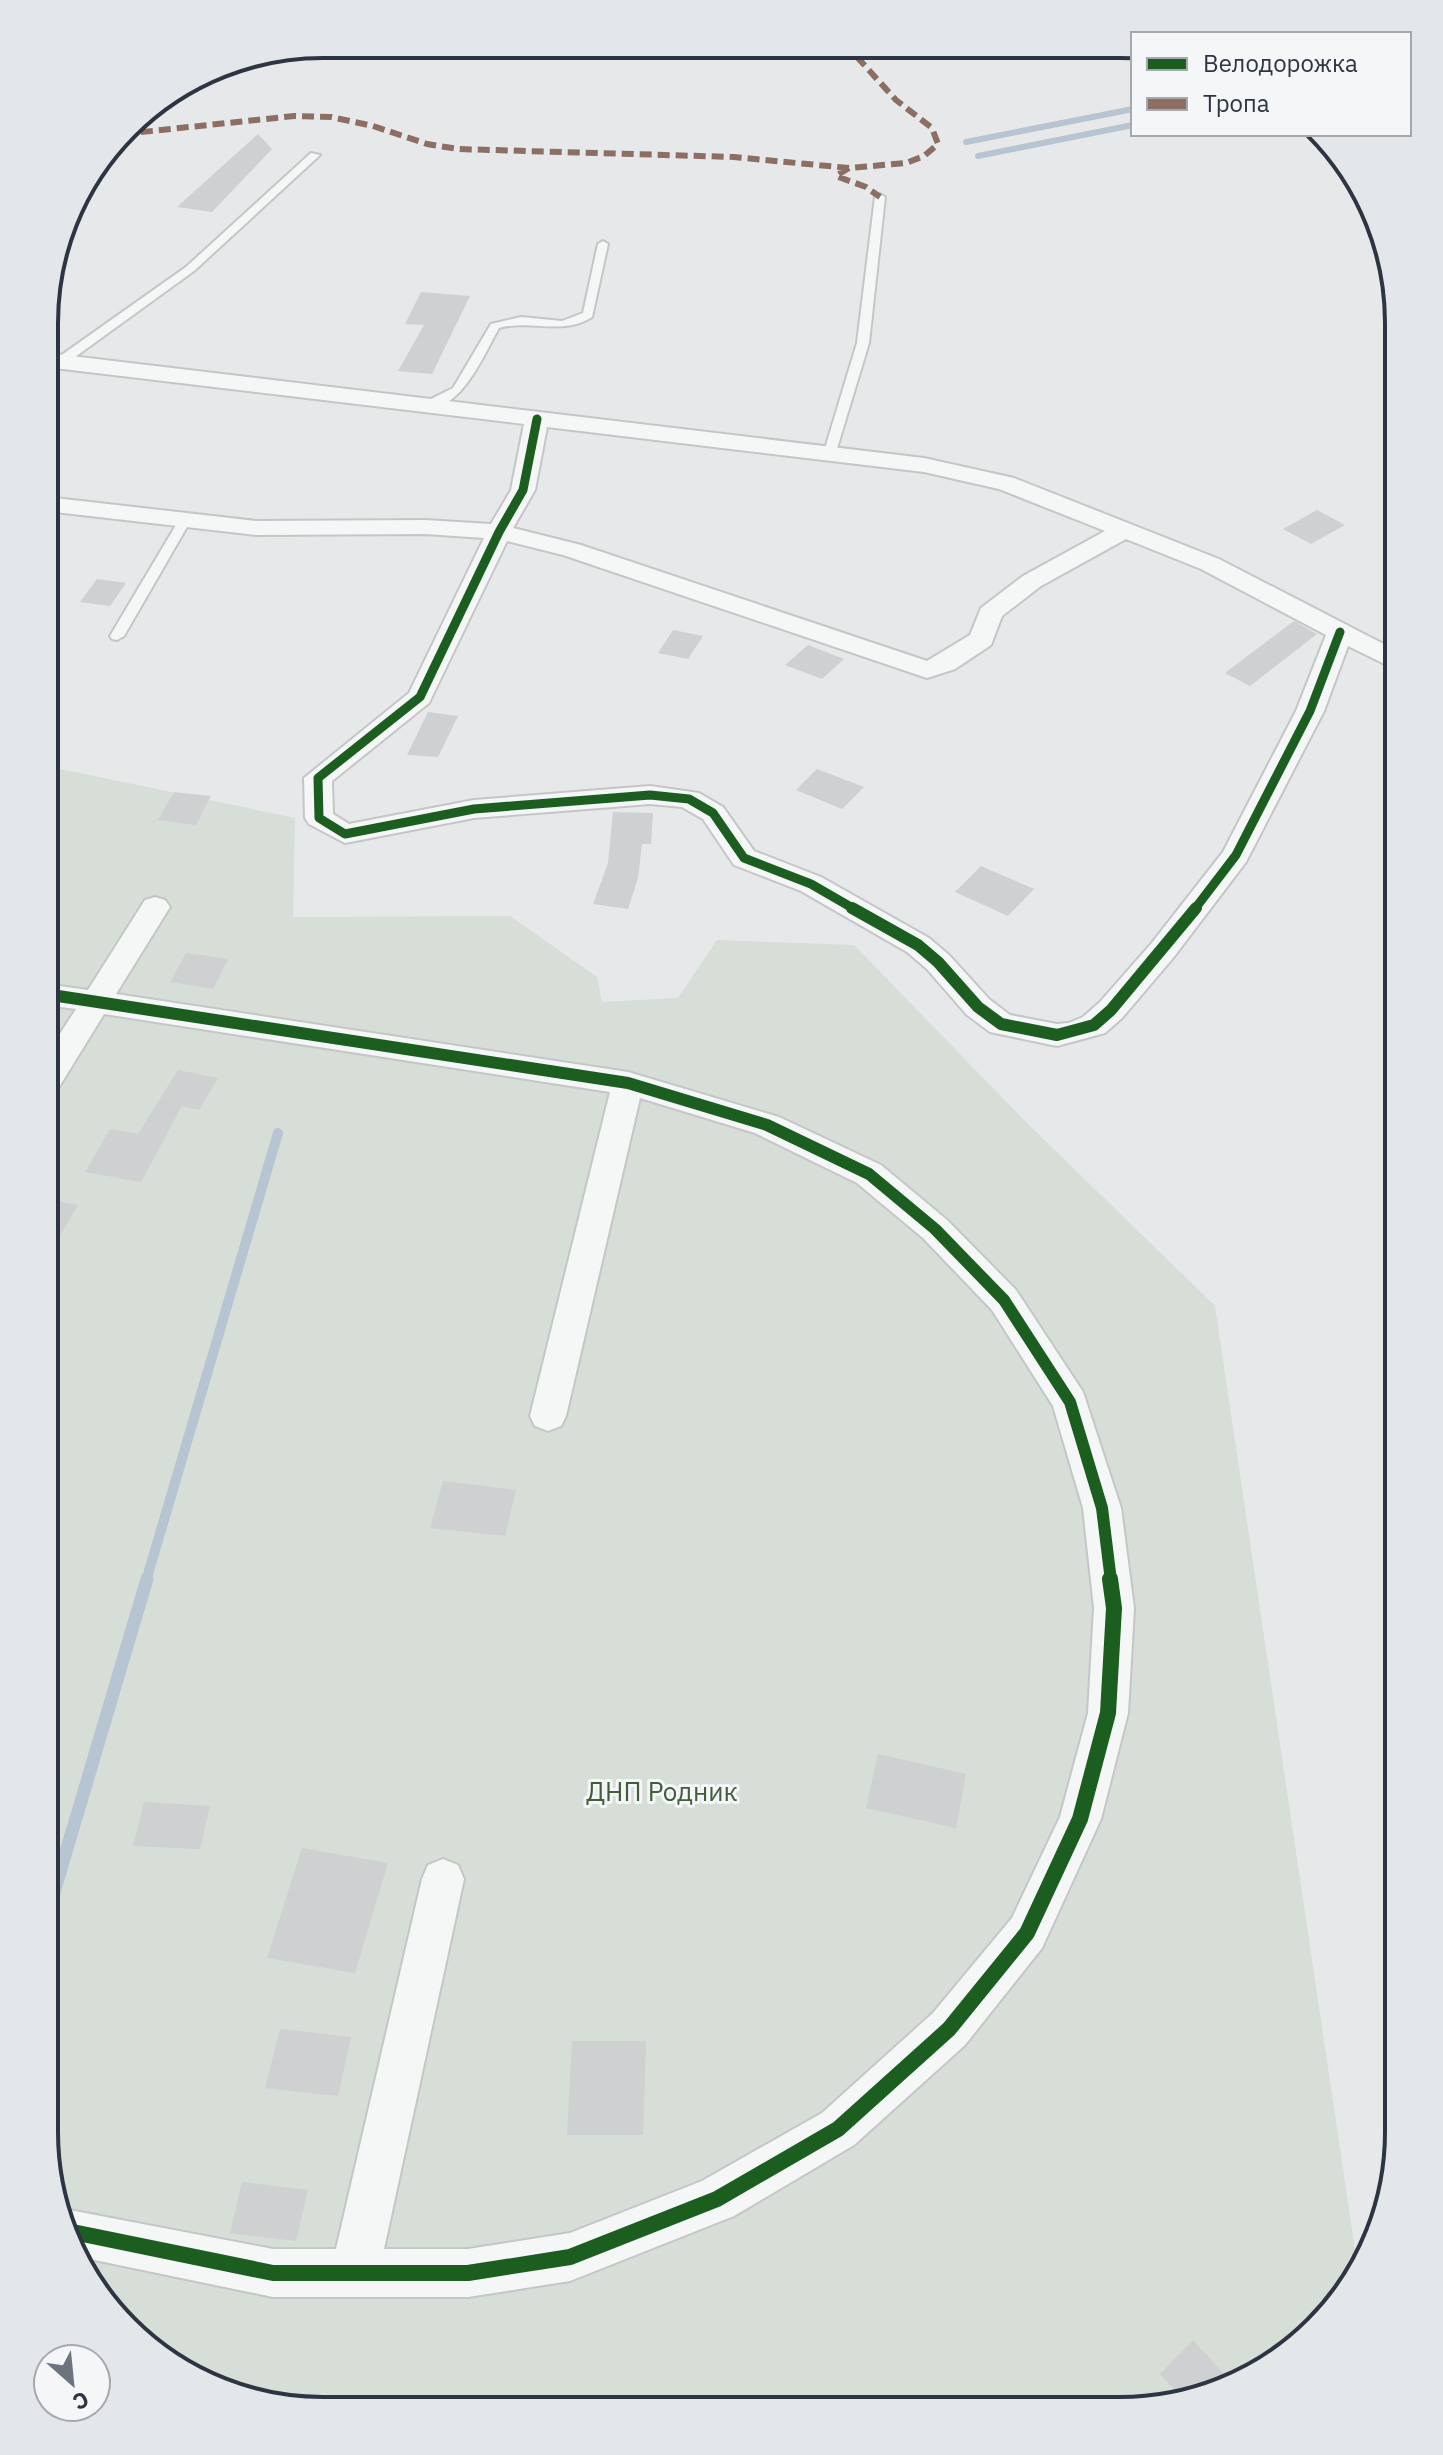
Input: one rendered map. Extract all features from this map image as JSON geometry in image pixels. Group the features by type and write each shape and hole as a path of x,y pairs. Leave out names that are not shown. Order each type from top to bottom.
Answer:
{"street":[{"path":"58,362 924,465 1006,483 1210,564 1385,656"},
{"path":"537,419 523,490 499,532 420,697 318,778 319,818 345,834 474,809 650,795 689,799 713,813 744,858 811,884 918,945 938,962 978,1007 1001,1024 1057,1035 1073,1033 1094,1025 1111,1010 1162,951 1236,855 1310,711 1340,632"},
{"path":"58,505 257,528 425,527 499,532 572,550 927,670 946,663 982,639 990,613 1032,581 1123,531"},
{"path":"58,1063 155,907"},
{"path":"58,996 628,1083 767,1125 869,1174 935,1229 1004,1300 1070,1402 1102,1508 1114,1608 1108,1713 1080,1819 1027,1933 949,2029 838,2129 717,2199 570,2257 468,2273 273,2273 78,2233"},
{"path":"548,1416 628,1083"},
{"path":"354,2274 443,1879"}],"lane":[{"path":"58,358 190,269 315,155"},
{"path":"829,455 863,343 880,197"},
{"path":"427,406 458,390 495,326 522,320 551,326 575,324 588,315 603,244"},
{"path":"117,636 185,520"}],"green space":[{"name":"ДНП Родник","path":"58,769 295,818 293,917 510,916 597,977 602,1002 678,998 717,940 854,945 1025,1121 1215,1306 1356,2253 1340,2279 1307,2319 1281,2342 1221,2377 1154,2395 323,2397 289,2395 222,2377 162,2342 136,2319 113,2293 78,2233 63,2183 58,2132"}],"building":[{"path":"258,134 272,149 212,212 177,207"},
{"path":"421,292 470,296 432,374 398,371 424,325 405,324"},
{"path":"1317,510 1345,525 1311,544 1283,529"},
{"path":"97,579 126,583 110,606 80,602"},
{"path":"1294,621 1317,634 1250,686 1225,673"},
{"path":"673,630 703,636 688,659 658,653"},
{"path":"808,645 844,659 822,679 785,665"},
{"path":"428,712 458,716 438,757 407,755"},
{"path":"817,769 864,787 842,809 796,790"},
{"path":"174,792 211,796 196,825 158,820"},
{"path":"613,812 653,813 651,844 642,844 638,878 628,909 593,904 608,863"},
{"path":"981,866 1034,889 1008,916 955,892"},
{"path":"186,953 228,959 213,989 170,982"},
{"path":"178,1070 218,1078 199,1110 182,1106 141,1182 85,1172 110,1129 138,1134"},
{"path":"58,1201 78,1205 58,1239"},
{"path":"443,1481 516,1490 505,1536 430,1528"},
{"path":"878,1754 966,1774 956,1828 866,1808"},
{"path":"144,1802 210,1806 200,1849 133,1846"},
{"path":"302,1848 388,1863 355,1973 267,1958"},
{"path":"280,2029 351,2037 338,2096 265,2088"},
{"path":"572,2041 646,2041 643,2135 567,2135"},
{"path":"242,2182 308,2190 296,2241 230,2233"},
{"path":"1193,2340 1225,2375 1176,2391 1160,2374"}],"waterway":[{"path":"966,142 1131,109"},
{"path":"978,156 1131,125"},
{"path":"146,1581 278,1133"},
{"path":"58,1879 147,1579"}],"marked path":[{"path":"140,132 294,116 331,117 373,126 427,144 458,149 734,157 849,168 906,163 924,156 938,144 932,128 896,100 858,58"},
{"path":"849,168 836,176 866,187 880,197"}],"cycle path":[{"path":"537,419 523,490 499,532 420,697 318,778 319,818 345,834 474,809 650,795 689,799 713,813 744,858 811,884 918,945 938,962 978,1007 1001,1024 1057,1035 1073,1033 1094,1025 1111,1010 1162,951 1236,855 1310,711 1340,632"},
{"path":"58,996 628,1083 767,1125 869,1174 935,1229 1004,1300 1070,1402 1102,1508 1114,1608 1108,1713 1080,1819 1027,1933 949,2029 838,2129 717,2199 570,2257 468,2273 273,2273 78,2233"}]}
